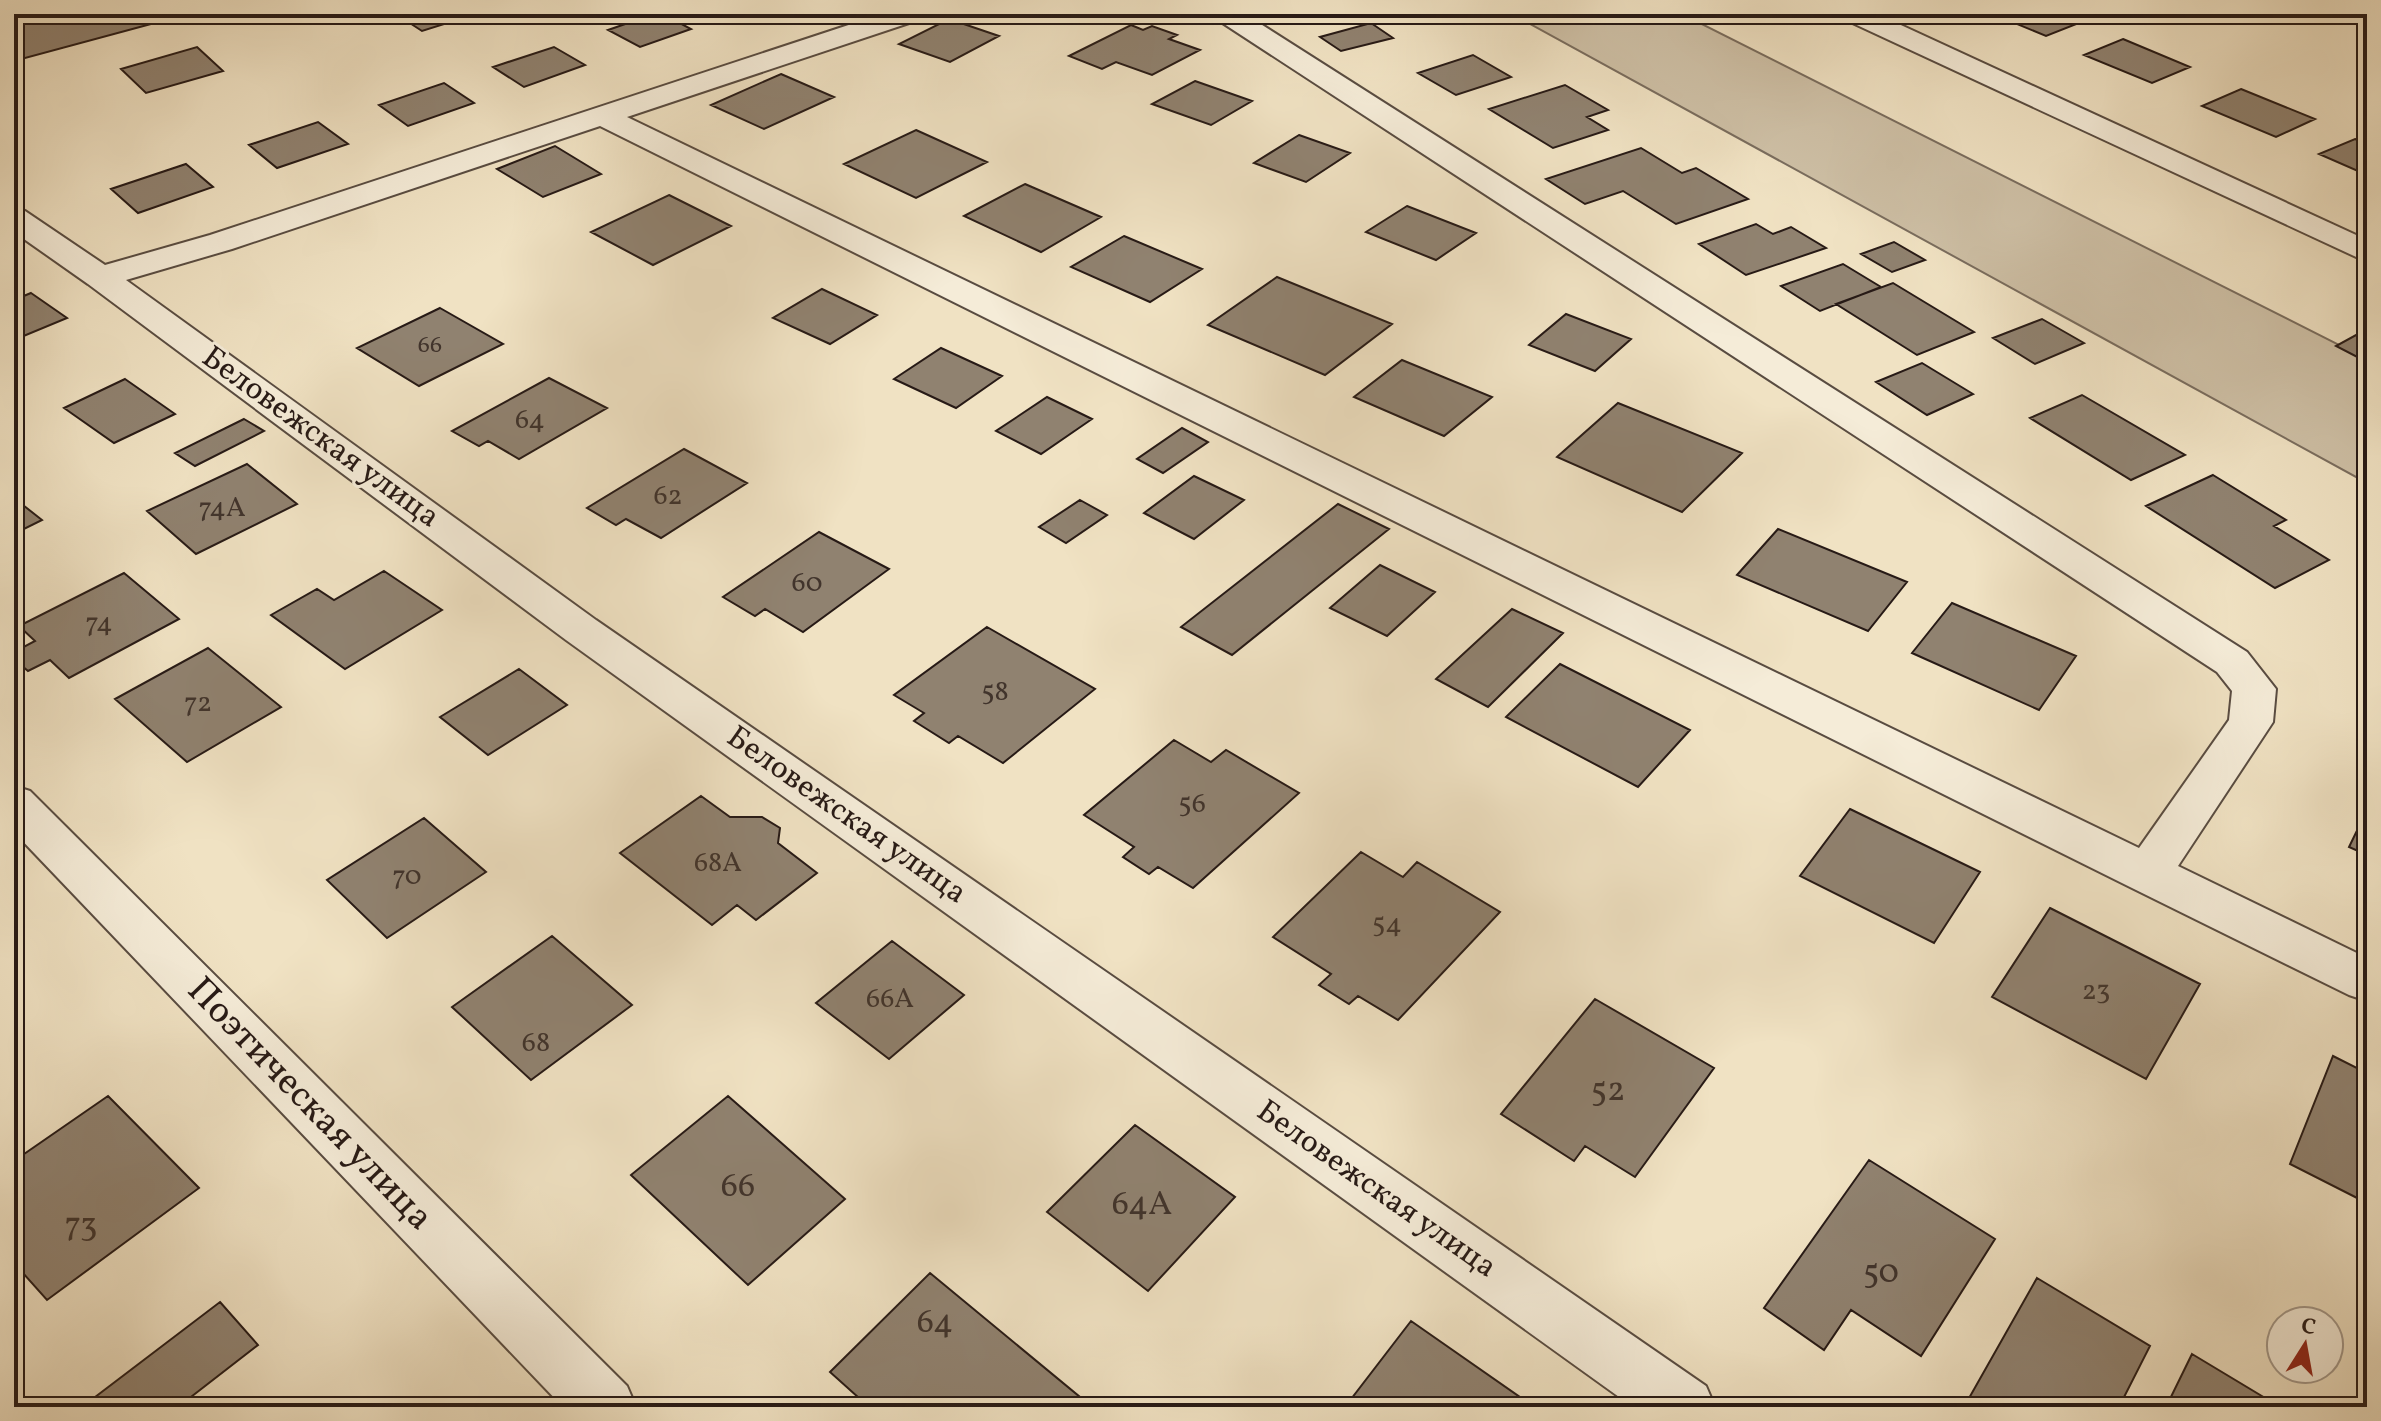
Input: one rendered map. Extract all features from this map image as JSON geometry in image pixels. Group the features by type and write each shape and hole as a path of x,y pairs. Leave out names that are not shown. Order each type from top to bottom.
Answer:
{"street":[{"path":"100,277 221,242 909,14"},
{"path":"1227,14 2232,662 2254,689 2251,722 2147,874"},
{"path":"1855,14 2367,252"},
{"path":"602,116 2367,981"},
{"name":"Беловежская улица","path":"14,218 100,277 581,630 1684,1407"},
{"name":"Поэтическая улица","path":"14,803 605,1407"}],"shaded area":[{"path":"1512,14 1682,14 2367,359 2367,483"}],"building":[{"path":"188,14 14,61 14,16"},
{"path":"396,14 476,14 422,31"},
{"path":"654,14 663,14 691,29 640,47 608,30"},
{"path":"1432,14 1478,14 1446,23"},
{"path":"1993,14 2067,14 2084,21 2046,36"},
{"path":"949,19 999,36 950,62 899,44"},
{"path":"1371,23 1393,38 1341,51 1320,37"},
{"path":"1131,25 1143,30 1152,26 1177,35 1169,39 1200,50 1152,75 1116,62 1102,69 1069,56"},
{"path":"2123,39 2190,67 2152,83 2084,55"},
{"path":"197,47 223,71 146,93 121,69"},
{"path":"554,47 585,65 524,87 493,67"},
{"path":"1473,55 1511,77 1456,95 1418,73"},
{"path":"781,74 834,97 764,129 711,105"},
{"path":"1195,81 1252,101 1211,125 1152,104"},
{"path":"444,83 474,103 408,126 379,105"},
{"path":"1565,85 1608,110 1587,117 1608,130 1553,148 1489,109"},
{"path":"2241,89 2315,119 2276,137 2202,106"},
{"path":"318,122 348,144 277,168 249,145"},
{"path":"916,130 987,162 916,198 844,164"},
{"path":"1299,135 1350,153 1306,182 1254,163"},
{"path":"2355,139 2367,144 2367,175 2319,154"},
{"path":"555,146 601,174 543,197 497,169"},
{"path":"1641,148 1682,173 1696,168 1748,199 1676,224 1623,191 1585,204 1546,179"},
{"path":"186,164 213,187 138,213 111,189"},
{"path":"1025,184 1101,217 1041,252 964,216"},
{"path":"669,195 731,226 653,265 591,232"},
{"path":"1407,206 1476,233 1436,260 1366,232"},
{"path":"1756,224 1773,234 1791,227 1826,248 1746,275 1699,244"},
{"path":"1124,236 1202,269 1150,302 1071,267"},
{"path":"1894,242 1925,260 1892,272 1861,254"},
{"path":"1843,264 1881,287 1820,311 1781,286"},
{"path":"1277,277 1392,324 1325,375 1208,325"},
{"path":"1893,283 1974,332 1917,355 1836,304"},
{"path":"822,289 877,315 830,344 773,318"},
{"path":"31,293 67,318 14,340 14,300"},
{"path":"440,308 503,344 419,386 357,348"},
{"path":"1566,314 1631,339 1595,371 1529,345"},
{"path":"2042,319 2084,343 2035,364 1993,338"},
{"path":"2367,329 2367,362 2336,346"},
{"path":"941,348 1002,376 956,408 894,379"},
{"path":"1402,360 1492,397 1444,436 1354,397"},
{"path":"1922,363 1973,394 1927,415 1876,382"},
{"path":"549,378 607,408 519,459 488,441 479,446 452,431"},
{"path":"125,379 175,414 114,443 64,408"},
{"path":"2082,395 2185,455 2131,480 2030,418"},
{"path":"1047,397 1092,419 1041,454 996,431"},
{"path":"1618,403 1742,453 1682,512 1557,457"},
{"path":"244,419 264,431 195,466 175,453"},
{"path":"1182,428 1208,442 1163,473 1137,459"},
{"path":"684,449 747,483 661,538 626,519 616,525 587,508"},
{"path":"247,464 297,504 196,554 147,511"},
{"path":"2213,475 2286,520 2274,526 2329,560 2275,588 2146,506"},
{"path":"1194,476 1244,500 1194,539 1144,513"},
{"path":"14,498 42,520 14,534"},
{"path":"1080,500 1107,515 1066,543 1039,527"},
{"path":"1338,504 1389,529 1232,655 1181,627"},
{"path":"1778,529 1907,582 1868,631 1737,575"},
{"path":"819,532 889,569 803,632 765,609 755,616 723,597"},
{"path":"1380,565 1435,592 1387,636 1330,608"},
{"path":"384,571 442,610 345,669 271,615 317,589 334,600"},
{"path":"124,573 179,619 69,678 50,660 28,671 14,659 14,652 35,641 19,626"},
{"path":"1952,603 2076,656 2039,710 1912,653"},
{"path":"1512,609 1563,633 1488,707 1436,679"},
{"path":"987,627 1095,689 1003,763 958,736 949,743 914,721 924,713 894,695"},
{"path":"208,648 281,707 187,762 115,699"},
{"path":"1560,664 1690,730 1638,787 1506,717"},
{"path":"519,669 567,705 488,755 440,717"},
{"path":"1174,740 1211,762 1226,750 1299,793 1193,888 1158,867 1149,874 1123,857 1134,847 1084,815"},
{"path":"701,796 730,817 762,817 780,828 778,843 817,873 756,920 737,905 712,925 620,853"},
{"path":"1850,809 1980,872 1934,943 1800,876"},
{"path":"2367,810 2367,855 2349,847"},
{"path":"424,818 486,872 387,938 327,880"},
{"path":"1361,852 1403,877 1417,862 1500,912 1398,1020 1358,996 1349,1004 1319,985 1331,974 1273,937"},
{"path":"2050,908 2200,984 2146,1079 1992,997"},
{"path":"552,936 632,1005 531,1080 452,1007"},
{"path":"892,941 964,995 889,1059 816,1003"},
{"path":"1595,999 1714,1068 1635,1177 1585,1146 1574,1161 1501,1114"},
{"path":"2333,1056 2367,1073 2367,1203 2290,1164"},
{"path":"108,1096 199,1188 47,1300 14,1263 14,1161"},
{"path":"728,1096 845,1199 748,1285 631,1175"},
{"path":"1135,1125 1235,1197 1148,1291 1047,1212"},
{"path":"1869,1160 1995,1239 1921,1356 1851,1310 1824,1350 1764,1308"},
{"path":"930,1273 1086,1402 1082,1407 869,1407 830,1372"},
{"path":"2037,1278 2150,1346 2119,1407 1964,1407"},
{"path":"220,1302 258,1345 178,1407 82,1407"},
{"path":"1411,1321 1530,1404 1528,1407 1345,1407"},
{"path":"2192,1354 2280,1407 2166,1407"}]}
